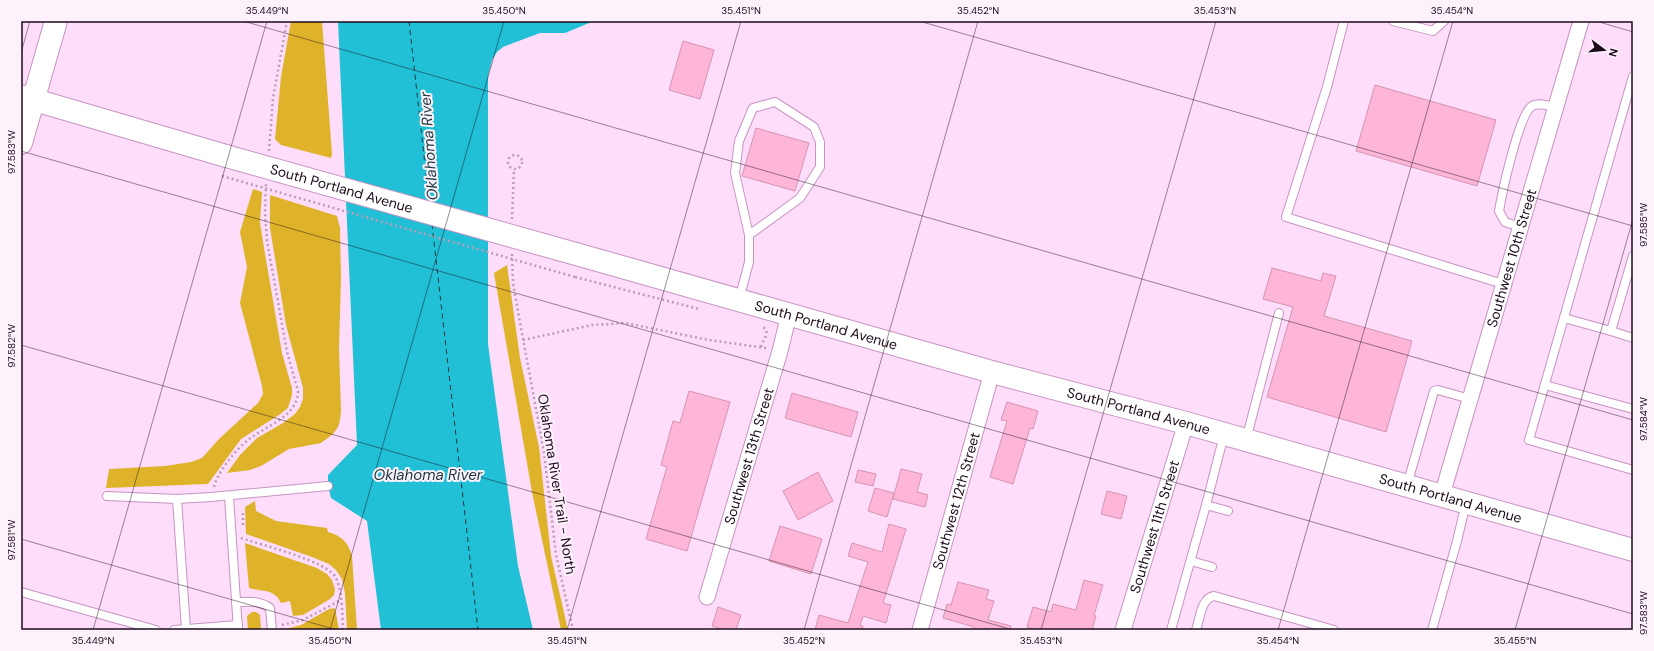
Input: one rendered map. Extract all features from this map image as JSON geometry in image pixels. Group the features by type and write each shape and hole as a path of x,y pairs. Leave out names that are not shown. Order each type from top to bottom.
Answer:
{"main road":[{"path":"21,143 27,98 56,21"},
{"name":"South Portland Avenue","path":"27,98 224,166 576,254 992,372 1186,423 1633,550"}],"street":[{"name":"Southwest 10th Street","path":"1442,495 1581,21"},
{"name":"Southwest 13th Street","path":"707,597 780,351 789,314"},
{"name":"Southwest 12th Street","path":"920,630 992,372"},
{"name":"Southwest 11th Street","path":"1123,630 1186,423"}],"lane":[{"path":"1344,21 1327,87 1286,217 1503,284"},
{"path":"1393,21 1433,31 1444,21"},
{"path":"1633,76 1529,440 1633,470"},
{"path":"739,300 750,262 749,235 735,173 739,141 753,108 775,102 814,127 820,142 820,167 800,198 749,235"},
{"path":"1520,227 1505,222 1499,211 1502,191 1522,120 1530,107 1538,104 1556,107"},
{"path":"1611,331 1633,256"},
{"path":"1246,440 1279,313"},
{"path":"1564,318 1633,338"},
{"path":"1545,385 1633,409"},
{"path":"1407,485 1434,391 1438,390 1470,399"},
{"path":"1172,630 1224,434"},
{"path":"107,496 177,499 228,496 328,486"},
{"path":"174,630 238,628 228,496"},
{"path":"177,499 186,629"},
{"path":"1432,630 1457,541 1466,502"},
{"path":"1206,505 1228,511"},
{"path":"1191,561 1212,567"},
{"path":"21,592 156,630"},
{"path":"1196,630 1205,600 1214,596 1334,630"},
{"path":"236,602 259,602 265,604 270,608 272,628"}],"path":[{"path":"268,158 273,98 287,21"},
{"path":"514,154 520,157 522,162 520,167 514,170 510,167 507,161 509,157 514,154"},
{"path":"224,166 575,277 706,311"},
{"path":"512,220 514,170"},
{"path":"211,497 215,483 237,452 247,441 291,411 298,399 298,391 286,352 267,241 265,213 266,180"},
{"name":"Oklahoma River Trail - North","path":"512,248 513,283 542,437 556,555 573,630"},
{"path":"523,340 592,325 625,323 710,340 780,351"},
{"path":"758,324 764,327 767,334 761,347"},
{"path":"243,513 244,546"},
{"path":"231,534 308,560 334,573 341,600 343,630"},
{"path":"272,628 303,620 341,600"},
{"path":"283,618 284,630"}],"shaded area":[{"path":"291,21 322,21 332,154 331,158 281,145 275,139 281,77"},
{"path":"253,189 262,192 260,223 282,353 292,388 292,395 288,408 241,439 208,484 106,488 109,469 165,466 191,462 202,458 219,439 258,403 263,394 240,303 247,267 240,232"},
{"path":"270,195 337,216 340,228 341,278 339,349 340,420 338,427 333,434 321,443 289,449 261,466 250,470 227,473 240,455 257,438 283,423 295,414 303,399 303,388 286,325 270,228"},
{"path":"507,265 520,358 539,447 551,556 568,630 561,630 532,492 494,273"},
{"path":"255,501 256,511 276,521 327,528 328,532 337,535 344,540 349,547 352,556 357,630 347,630 345,593 342,579 336,570 329,564 312,557 246,534 245,507"},
{"path":"245,543 317,568 327,574 332,580 335,590 334,595 303,615 293,616 290,601 281,603 275,595 267,591 249,588"},
{"path":"335,608 339,630 286,630 301,625 329,609"},
{"path":"252,612 256,612 260,615 261,630 248,630 247,616"}],"water":[{"name":"Oklahoma River","path":"338,21 594,21 565,33 540,33 503,47 497,52 492,60 488,76 488,344 518,566 533,630 381,630 367,521 331,498 328,486 328,475 357,445"}],"building":[{"path":"683,41 714,50 700,99 669,90"},
{"path":"1375,85 1496,120 1477,186 1356,151"},
{"path":"756,128 809,143 795,191 742,176"},
{"path":"1272,268 1321,281 1323,273 1336,276 1324,316 1412,341 1386,432 1267,397 1293,307 1263,299"},
{"path":"689,391 730,402 687,551 646,539 667,467 661,465 673,421 680,423"},
{"path":"792,393 858,412 851,437 785,418"},
{"path":"1007,402 1038,411 1033,429 1030,428 1013,484 990,477 1007,421 1001,420"},
{"path":"901,469 922,474 917,492 928,495 925,507 893,499"},
{"path":"858,470 876,474 873,486 855,482"},
{"path":"818,472 833,501 798,520 783,491"},
{"path":"875,488 894,493 887,517 868,511"},
{"path":"1107,491 1127,496 1121,519 1101,514"},
{"path":"889,524 906,529 883,603 891,605 886,623 863,616 860,626 863,626 862,630 815,630 819,615 848,623 868,562 848,556 852,543 882,552"},
{"path":"780,526 822,539 811,574 769,561"},
{"path":"1084,580 1103,585 1094,615 1096,616 1092,630 1038,630 1027,627 1033,607 1051,612 1053,604 1076,610"},
{"path":"958,582 989,590 986,599 994,601 988,620 1011,626 1010,630 974,630 974,627 943,618 947,604 951,605"},
{"path":"718,607 741,615 736,630 724,630 712,626"}],"ferry route":[{"path":"409,21 429,201"},
{"path":"432,224 478,630"}]}
